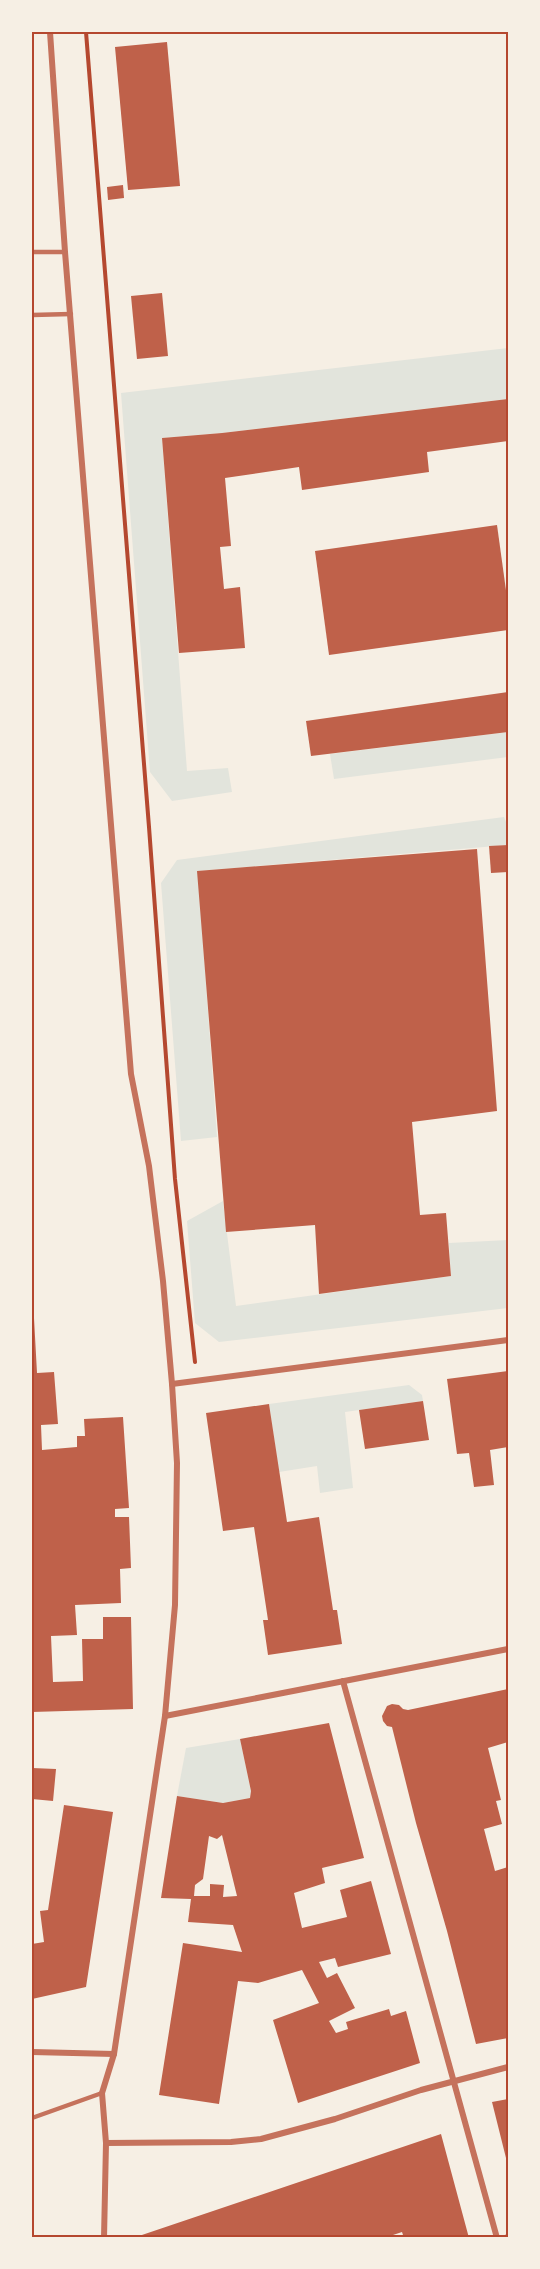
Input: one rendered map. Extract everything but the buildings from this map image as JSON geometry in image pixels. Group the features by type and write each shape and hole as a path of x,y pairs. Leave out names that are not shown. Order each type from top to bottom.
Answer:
{"street":[{"path":"50,32 65,252 131,1074 148,1166 163,1281 177,1463 175,1605 165,1716 114,2054 102,2093 106,2143 104,2238"},
{"path":"172,1384 508,1340"},
{"path":"165,1716 508,1649"},
{"path":"343,1681 497,2238"},
{"path":"32,2052 114,2054"},
{"path":"106,2143 231,2142 261,2139 508,2067"}],"lane":[{"path":"32,252 65,252"},
{"path":"32,315 70,314"},
{"path":"32,2118 102,2093"},
{"path":"503,2238 508,2236"}],"path":[{"path":"86,32 175,1179 198,1381"}],"shaded area":[{"path":"508,348 508,399 162,438 187,771 228,768 232,792 172,801 150,772 121,393"},
{"path":"508,732 508,757 334,779 330,754"},
{"path":"504,817 508,827 508,845 198,871 217,1137 181,1141 161,883 177,860"},
{"path":"223,1201 236,1306 451,1276 449,1243 508,1240 508,1308 219,1342 195,1323 187,1221"},
{"path":"409,1385 422,1395 423,1401 345,1412 353,1488 320,1493 317,1466 279,1472 269,1404"},
{"path":"240,1739 251,1791 250,1798 223,1803 177,1796 186,1748"}]}
